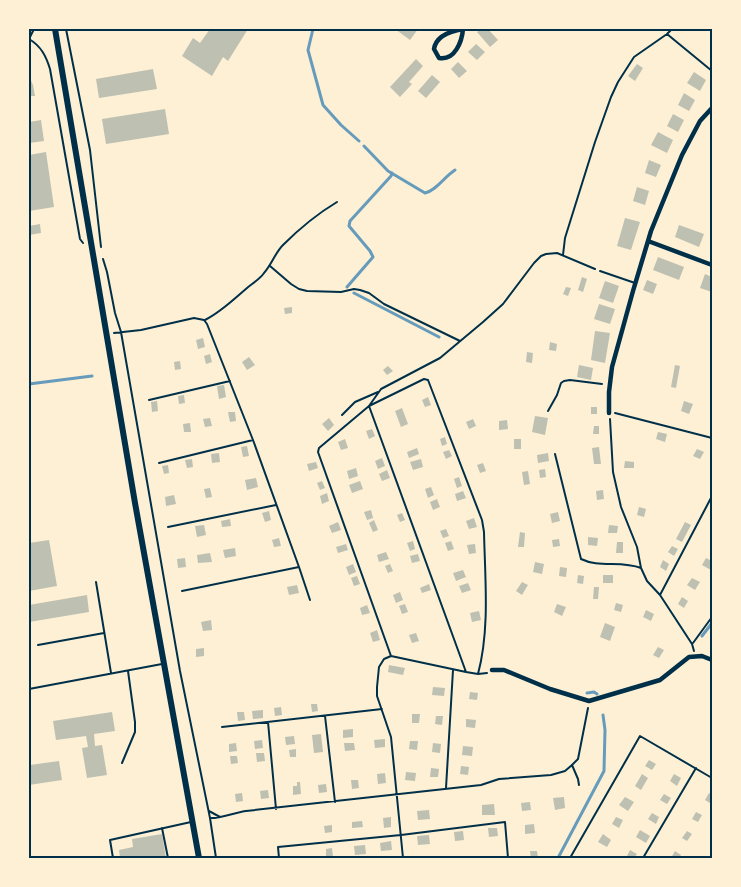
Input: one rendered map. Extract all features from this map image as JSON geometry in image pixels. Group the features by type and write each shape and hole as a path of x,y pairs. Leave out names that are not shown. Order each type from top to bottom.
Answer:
{"main road":[{"path":"55,29 135,503 199,858"}],"street":[{"path":"463,29 461,40 453,54 449,57 440,58 434,49 438,40 450,32 463,29"},
{"path":"609,413 609,385 612,367 648,241 682,156 700,121 712,108"},
{"path":"648,241 712,265"},
{"path":"492,670 504,670 550,689 589,701 660,680 689,657 695,656 712,660"}],"lane":[{"path":"600,271 635,283"},
{"path":"96,582 111,673"},
{"path":"38,645 104,633"},
{"path":"29,689 165,663"},
{"path":"122,763 135,732 128,670"},
{"path":"113,858 110,840 192,822"},
{"path":"162,828 168,858"}],"path":[{"path":"34,29 29,39 43,52 50,69 80,239 84,245"},
{"path":"66,29 90,150 102,253 108,272 115,314 121,332 180,671 209,811 216,858"},
{"path":"563,255 565,238 611,97 618,82 634,57 672,29"},
{"path":"667,34 712,71"},
{"path":"107,334 194,318 204,320 215,315 262,275 270,266 274,255 283,245 317,214 337,202"},
{"path":"342,415 355,402 378,392 440,358 502,304 540,256 552,253 563,255 600,271"},
{"path":"270,266 290,284 299,289 341,292 360,290 369,293 384,304 460,341"},
{"path":"204,320 231,381 300,567 310,600"},
{"path":"391,656 318,452 319,448 369,406 424,379 428,380 482,520 486,614 482,659 478,674 391,656 384,659 379,667 377,696 391,737 403,858"},
{"path":"548,411 558,395 561,383 564,381 570,380 609,385"},
{"path":"149,400 231,381"},
{"path":"369,406 378,392"},
{"path":"369,406 466,672"},
{"path":"695,656 692,644 660,595 648,581 642,568 637,548 621,507 612,472 609,413 631,416 712,438"},
{"path":"159,463 253,440"},
{"path":"555,454 581,559 592,563 633,565 642,568"},
{"path":"660,595 712,496"},
{"path":"168,527 276,505"},
{"path":"182,591 300,567"},
{"path":"692,644 712,617"},
{"path":"446,789 453,670"},
{"path":"210,818 214,819 246,811 481,785 499,779 551,775 565,771 578,759 589,701"},
{"path":"222,727 382,710"},
{"path":"325,716 336,802"},
{"path":"268,722 276,809"},
{"path":"570,858 640,736 712,778"},
{"path":"572,765 578,778 578,785"},
{"path":"643,858 696,768"},
{"path":"209,811 220,817"},
{"path":"211,824 214,819"},
{"path":"279,858 278,847 401,835 505,822 508,858"}],"building":[{"path":"210,29 248,29 228,61 223,57 212,76 182,56 193,38 200,43"},
{"path":"395,29 418,29 410,40"},
{"path":"481,29 488,29 498,40 490,47 477,32"},
{"path":"476,44 485,52 477,60 468,52"},
{"path":"416,59 423,66 409,82 412,84 400,97 390,87"},
{"path":"458,62 467,71 459,78 451,69"},
{"path":"637,64 643,68 635,81 628,76"},
{"path":"153,69 157,89 99,98 96,79"},
{"path":"694,72 706,80 700,91 687,83"},
{"path":"432,75 440,82 426,98 418,91"},
{"path":"29,76 33,85 35,96 29,96"},
{"path":"684,93 695,100 689,111 678,105"},
{"path":"165,109 169,134 106,144 102,119"},
{"path":"673,114 684,120 678,132 667,126"},
{"path":"41,120 44,141 29,143 29,122"},
{"path":"658,132 673,140 667,153 651,145"},
{"path":"46,152 54,207 29,211 29,155"},
{"path":"649,160 661,165 656,177 645,173"},
{"path":"637,187 649,191 645,205 633,201"},
{"path":"625,218 640,222 631,250 617,246"},
{"path":"40,224 41,233 29,235 29,226"},
{"path":"679,225 704,234 699,247 675,237"},
{"path":"658,257 684,267 679,280 653,270"},
{"path":"705,274 712,277 712,292 700,288"},
{"path":"582,277 587,279 583,292 578,290"},
{"path":"647,280 657,284 653,294 643,290"},
{"path":"605,281 619,286 613,303 599,298"},
{"path":"566,287 571,288 568,296 563,294"},
{"path":"599,304 615,309 610,324 594,319"},
{"path":"292,307 292,313 285,314 284,308"},
{"path":"595,331 610,333 605,363 591,360"},
{"path":"203,338 205,347 198,349 196,340"},
{"path":"550,342 557,344 556,351 549,350"},
{"path":"527,352 533,353 532,363 526,362"},
{"path":"210,354 212,362 206,364 204,356"},
{"path":"249,357 255,365 247,370 242,362"},
{"path":"180,361 181,369 175,370 174,362"},
{"path":"579,365 593,368 591,380 577,377"},
{"path":"675,365 680,366 676,388 671,387"},
{"path":"388,366 393,371 387,375 383,370"},
{"path":"224,385 226,397 219,399 217,386"},
{"path":"184,395 185,403 179,404 178,396"},
{"path":"428,397 431,405 425,407 422,400"},
{"path":"157,401 158,411 152,412 151,402"},
{"path":"684,401 693,404 689,414 681,411"},
{"path":"591,407 597,407 597,414 591,414"},
{"path":"402,408 408,424 401,427 395,411"},
{"path":"228,412 235,412 236,421 230,422"},
{"path":"535,416 548,418 545,435 532,432"},
{"path":"210,418 212,426 205,427 203,419"},
{"path":"329,418 334,425 328,431 322,424"},
{"path":"473,419 476,426 469,429 466,422"},
{"path":"507,420 508,429 499,430 499,421"},
{"path":"190,423 191,432 184,432 183,424"},
{"path":"594,426 599,426 599,434 593,434"},
{"path":"372,429 375,436 369,439 366,431"},
{"path":"658,432 667,434 665,442 656,439"},
{"path":"445,437 447,444 442,446 440,439"},
{"path":"345,439 348,448 341,450 338,442"},
{"path":"514,439 521,439 521,449 514,449"},
{"path":"247,446 249,456 243,457 241,447"},
{"path":"599,447 601,464 594,464 592,448"},
{"path":"417,448 419,454 409,458 407,452"},
{"path":"697,449 704,452 700,459 693,456"},
{"path":"449,450 452,456 446,459 443,452"},
{"path":"219,453 220,462 212,463 211,454"},
{"path":"548,453 549,461 538,463 537,455"},
{"path":"382,458 385,466 378,469 375,461"},
{"path":"192,459 193,467 187,468 185,460"},
{"path":"421,459 423,467 413,470 410,462"},
{"path":"625,461 634,462 634,468 624,468"},
{"path":"316,462 318,468 309,471 307,464"},
{"path":"483,463 486,471 480,473 477,465"},
{"path":"168,465 169,473 164,474 162,466"},
{"path":"356,468 358,476 349,479 347,471"},
{"path":"545,469 546,477 540,478 539,470"},
{"path":"387,470 390,478 382,481 379,474"},
{"path":"528,471 530,484 524,485 522,472"},
{"path":"459,477 462,486 457,488 454,479"},
{"path":"256,478 258,487 247,490 245,480"},
{"path":"322,481 325,488 320,490 317,483"},
{"path":"360,481 363,489 352,493 349,485"},
{"path":"431,487 434,495 428,498 425,489"},
{"path":"210,488 212,497 206,498 204,489"},
{"path":"603,490 604,499 597,500 596,491"},
{"path":"463,491 466,498 457,501 455,494"},
{"path":"327,493 329,501 322,504 320,496"},
{"path":"174,495 176,504 166,506 165,497"},
{"path":"437,499 440,507 433,510 430,502"},
{"path":"639,507 646,509 644,517 637,515"},
{"path":"371,510 373,518 367,520 364,512"},
{"path":"269,511 271,520 265,522 262,513"},
{"path":"558,512 560,521 552,523 550,514"},
{"path":"402,513 405,520 400,522 397,515"},
{"path":"474,518 477,527 469,529 466,521"},
{"path":"230,519 231,526 222,527 221,521"},
{"path":"374,520 378,530 373,532 369,523"},
{"path":"338,522 341,530 332,533 329,526"},
{"path":"685,522 691,525 682,542 676,539"},
{"path":"204,525 206,535 197,537 195,526"},
{"path":"609,525 618,526 617,533 608,533"},
{"path":"446,529 449,536 443,538 440,531"},
{"path":"520,532 525,533 524,547 518,547"},
{"path":"588,537 598,538 597,546 588,545"},
{"path":"279,538 281,546 274,547 272,540"},
{"path":"559,539 560,546 553,547 552,540"},
{"path":"49,540 57,586 29,591 29,543"},
{"path":"413,541 415,549 410,551 407,543"},
{"path":"451,541 454,549 448,551 445,543"},
{"path":"617,542 623,542 623,553 616,553"},
{"path":"346,544 348,550 338,553 336,547"},
{"path":"475,544 476,553 469,554 467,545"},
{"path":"672,546 678,549 674,556 668,552"},
{"path":"235,548 236,556 225,558 223,550"},
{"path":"386,552 389,559 379,562 377,555"},
{"path":"210,553 212,562 198,563 197,555"},
{"path":"418,554 420,561 412,563 410,556"},
{"path":"185,558 186,567 178,568 177,559"},
{"path":"706,558 712,561 711,570 702,565"},
{"path":"663,560 669,564 666,571 660,567"},
{"path":"535,562 544,564 542,574 533,572"},
{"path":"353,564 356,572 349,575 346,567"},
{"path":"390,564 393,571 388,573 385,566"},
{"path":"560,567 567,568 566,577 559,576"},
{"path":"463,570 466,577 456,581 453,573"},
{"path":"578,575 584,576 583,584 577,583"},
{"path":"603,575 613,575 613,583 603,583"},
{"path":"357,576 360,584 354,586 351,578"},
{"path":"692,578 700,582 695,590 687,585"},
{"path":"522,582 528,585 522,595 516,591"},
{"path":"468,583 471,590 462,593 459,586"},
{"path":"429,584 431,590 422,593 420,588"},
{"path":"297,585 299,593 289,595 287,587"},
{"path":"594,587 599,587 598,599 593,599"},
{"path":"400,592 403,600 396,603 393,595"},
{"path":"87,595 89,612 29,622 29,605"},
{"path":"682,597 688,601 684,608 678,604"},
{"path":"616,603 623,605 621,612 614,610"},
{"path":"405,604 408,612 402,614 399,606"},
{"path":"557,604 566,607 562,616 554,612"},
{"path":"367,605 370,613 362,615 360,608"},
{"path":"646,610 654,614 651,621 643,617"},
{"path":"479,611 481,620 472,622 470,613"},
{"path":"211,620 212,630 203,631 201,622"},
{"path":"605,623 615,627 610,641 600,637"},
{"path":"377,630 380,640 373,642 370,633"},
{"path":"416,633 419,641 412,643 409,635"},
{"path":"658,647 664,650 659,658 653,655"},
{"path":"204,648 204,656 196,657 196,649"},
{"path":"389,665 405,668 403,675 388,672"},
{"path":"433,687 445,688 444,696 432,695"},
{"path":"470,692 478,693 477,700 469,699"},
{"path":"311,704 317,704 318,711 312,712"},
{"path":"281,707 282,715 275,716 274,708"},
{"path":"263,710 263,718 253,719 252,711"},
{"path":"112,712 115,731 94,734 95,746 102,745 107,775 87,778 82,748 88,747 86,736 56,740 53,721"},
{"path":"237,712 244,712 245,720 238,721"},
{"path":"412,714 420,714 419,723 412,723"},
{"path":"436,716 443,716 442,725 435,724"},
{"path":"466,719 476,720 475,728 466,727"},
{"path":"353,729 353,737 343,738 343,730"},
{"path":"321,734 323,752 314,753 312,735"},
{"path":"294,736 295,744 286,745 285,737"},
{"path":"385,739 385,747 375,748 374,740"},
{"path":"262,740 263,748 255,749 254,741"},
{"path":"410,741 418,741 417,750 409,749"},
{"path":"236,743 237,751 229,752 229,744"},
{"path":"344,743 354,743 355,750 345,751"},
{"path":"433,743 441,744 440,753 432,752"},
{"path":"463,746 473,747 472,756 462,755"},
{"path":"296,749 296,757 290,757 289,750"},
{"path":"256,753 264,753 265,761 257,762"},
{"path":"230,756 237,756 238,763 231,764"},
{"path":"649,760 656,764 652,770 645,766"},
{"path":"59,761 62,780 29,785 29,762 30,765"},
{"path":"461,766 469,767 468,775 460,774"},
{"path":"431,768 439,769 438,777 430,777"},
{"path":"406,772 416,773 415,781 405,780"},
{"path":"385,773 386,783 378,784 377,774"},
{"path":"642,774 648,778 641,790 635,786"},
{"path":"674,774 681,778 677,786 670,781"},
{"path":"351,780 358,780 359,788 352,789"},
{"path":"297,782 300,782 301,794 293,795 293,786 297,786"},
{"path":"326,784 327,792 319,793 318,785"},
{"path":"268,790 269,798 261,799 260,791"},
{"path":"242,793 243,801 236,802 235,794"},
{"path":"709,793 712,795 710,803 705,800"},
{"path":"664,794 671,798 667,804 660,800"},
{"path":"564,797 565,808 555,810 553,798"},
{"path":"625,797 634,802 628,811 619,805"},
{"path":"530,802 531,810 522,811 521,803"},
{"path":"494,804 495,815 482,815 482,805"},
{"path":"429,810 430,819 418,820 417,811"},
{"path":"696,812 702,815 698,822 692,819"},
{"path":"652,813 659,817 656,824 648,819"},
{"path":"391,817 391,827 384,828 383,818"},
{"path":"616,817 623,820 619,828 612,824"},
{"path":"362,821 363,827 352,828 352,822"},
{"path":"534,824 535,833 525,834 525,825"},
{"path":"332,825 332,832 325,833 324,826"},
{"path":"488,828 497,828 498,836 489,837"},
{"path":"640,830 650,836 646,843 636,837"},
{"path":"463,831 464,840 455,841 454,832"},
{"path":"687,831 692,834 687,841 682,838"},
{"path":"162,834 166,858 120,858 119,850 133,847 132,839"},
{"path":"603,834 611,840 607,847 598,842"},
{"path":"429,835 430,844 418,845 417,836"},
{"path":"391,841 392,850 381,851 380,843"},
{"path":"365,845 366,854 355,855 354,846"},
{"path":"332,848 333,857 326,858 326,849"},
{"path":"630,850 637,854 634,858 626,858"},
{"path":"530,851 537,851 538,858 531,858"},
{"path":"675,851 681,855 679,858 671,858"}],"waterway":[{"path":"313,29 308,50 323,105 359,141"},
{"path":"364,146 388,171 425,193 433,189 455,170"},
{"path":"347,287 373,257 349,226 350,221 392,173"},
{"path":"354,293 439,337"},
{"path":"29,384 92,376"},
{"path":"702,636 712,623"},
{"path":"587,693 594,692 597,694"},
{"path":"558,858 604,771 605,730 603,715"}]}
